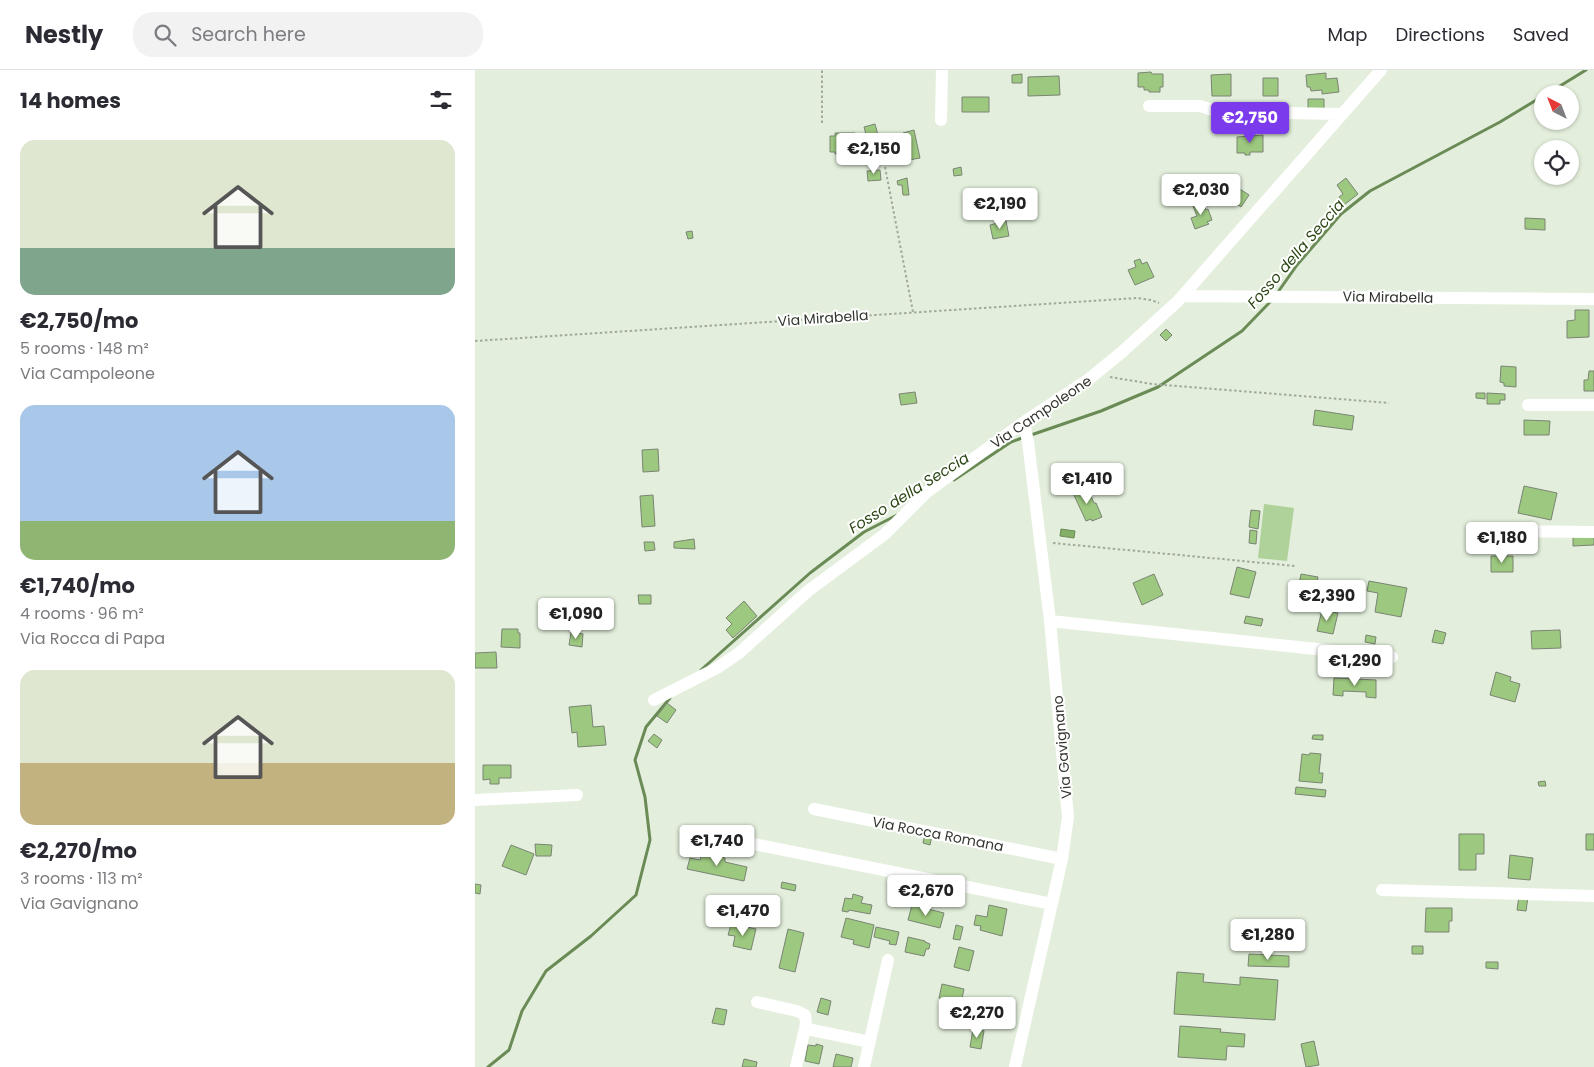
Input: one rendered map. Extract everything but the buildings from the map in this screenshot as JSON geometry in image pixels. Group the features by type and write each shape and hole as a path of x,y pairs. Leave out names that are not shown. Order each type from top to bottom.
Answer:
{"street":[{"path":"941,120 942,70"},
{"name":"Via Campoleone","path":"654,700 721,666 739,653 808,591 877,541 918,499 936,484 1096,374 1168,311 1381,70"},
{"path":"1149,106 1200,106 1219,112 1341,114"},
{"name":"Via Mirabella","path":"1182,296 1594,299"},
{"path":"1528,405 1594,405"},
{"name":"Via Gavignano","path":"1015,1067 1062,859 1067,825 1067,800 1050,621 1024,422"},
{"path":"1489,531 1594,532"},
{"path":"1050,621 1392,656"},
{"path":"475,800 577,795"},
{"name":"Via Rocca Romana","path":"814,809 1062,859"},
{"path":"724,838 1052,904"},
{"path":"1382,890 1594,896"},
{"path":"864,1067 888,960"},
{"path":"757,1002 797,1011 805,1015 806,1024 796,1067"},
{"path":"812,1030 870,1042"}],"path":[{"path":"822,70 822,123"},
{"path":"885,167 913,312"},
{"name":"Via Mirabella","path":"475,341 1137,298 1155,301 1168,311"},
{"path":"1096,374 1152,384 1389,403"},
{"path":"1040,542 1295,566"}],"shaded area":[{"path":"1264,504 1294,508 1287,561 1258,558"},
{"path":"1061,529 1075,531 1074,538 1060,536"}],"waterway":[{"name":"Fosso della Seccia","path":"1562,85 1586,70"},
{"name":"Fosso della Seccia","path":"1278,292 1297,265 1341,214 1370,191 1500,122 1534,101"},
{"name":"Fosso della Seccia","path":"1031,435 1101,411 1158,387 1242,331 1271,301"},
{"name":"Fosso della Seccia","path":"954,480 1011,442 1025,437"},
{"name":"Fosso della Seccia","path":"701,670 810,573 864,532 897,515"},
{"name":"Fosso della Seccia","path":"488,1067 509,1050 522,1011 546,971 591,936 636,895 650,840 645,797 635,760 646,727 670,698"}]}
